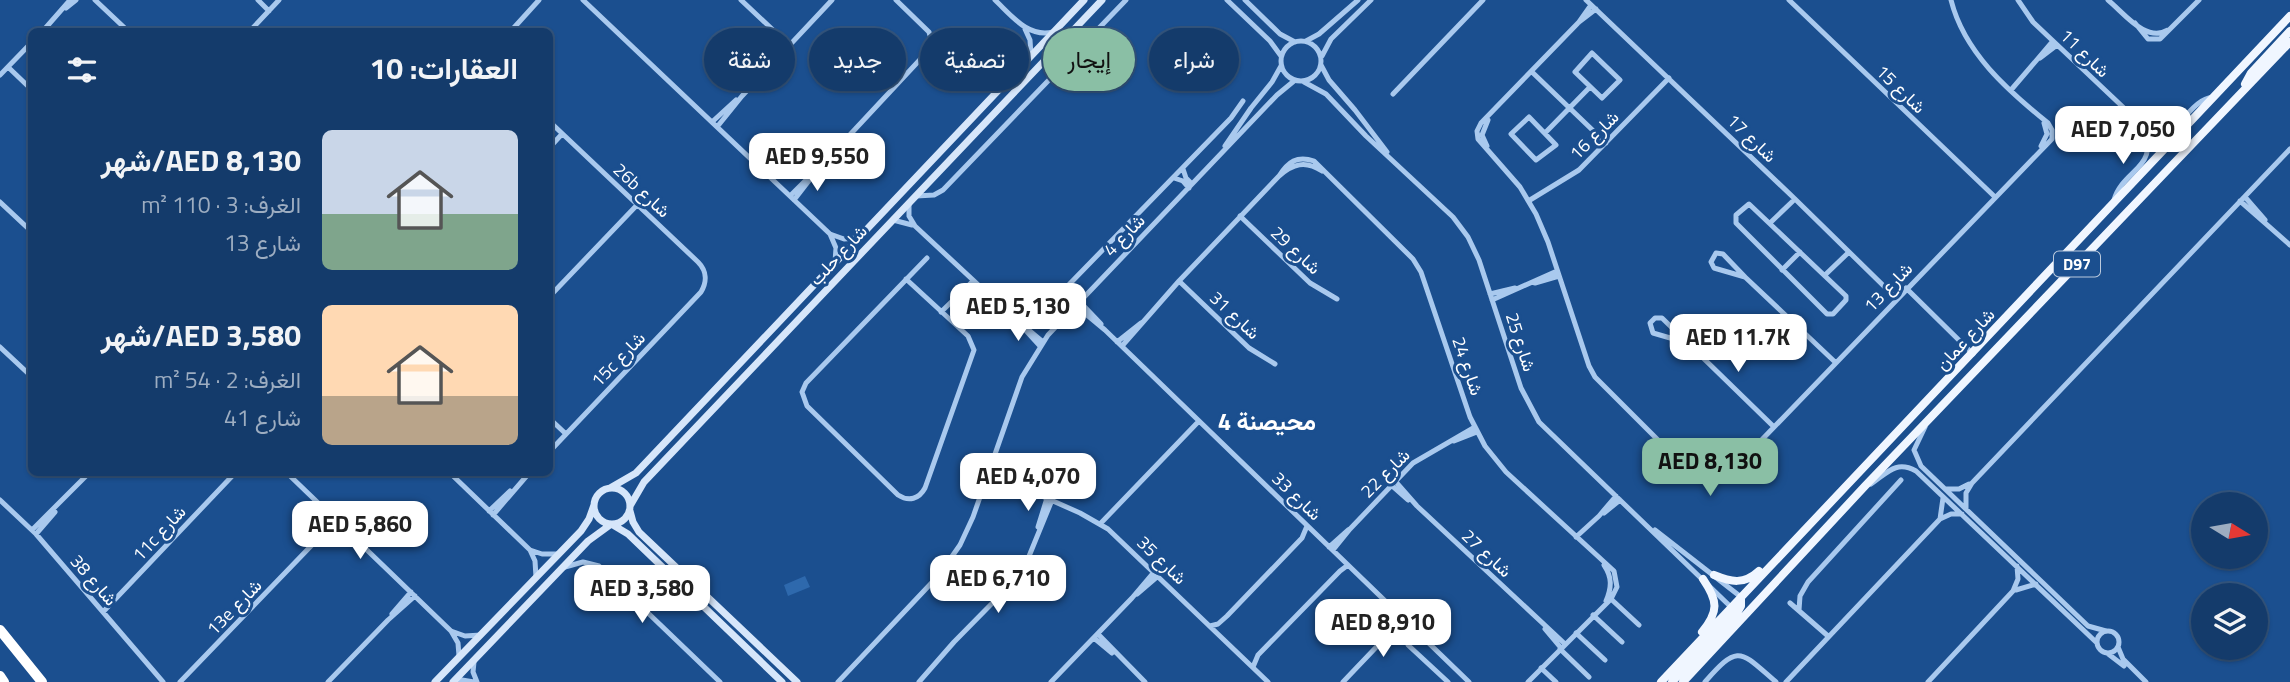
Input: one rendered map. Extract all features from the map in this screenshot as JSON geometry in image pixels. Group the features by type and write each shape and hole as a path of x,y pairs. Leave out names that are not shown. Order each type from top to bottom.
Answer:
{"highway":[{"path":"0,630 42,682"},
{"path":"0,676 5,682"}],"main road":[{"path":"2288,18 2290,10"},
{"name":"شارع عمان","path":"1741,597 2288,18"},
{"path":"2243,90 2251,73 2290,31"},
{"name":"شارع عمان","path":"1661,682 1682,660 1737,613 1865,486 2290,42"},
{"path":"1714,575 1731,581 1744,580 1754,576 1774,556 1785,550"},
{"path":"1682,660 1714,612 1713,596 1703,579"},
{"path":"1672,682 1737,613 1741,606 1741,597"},
{"name":"شارع عمان","path":"1685,682 1737,613"}],"street":[{"path":"46,28 70,0"},
{"path":"58,14 76,0"},
{"path":"95,0 125,28"},
{"path":"258,0 271,9"},
{"path":"265,0 271,9"},
{"path":"253,28 279,0"},
{"path":"583,0 830,234 836,247 835,262"},
{"path":"741,0 771,28"},
{"path":"795,39 832,0"},
{"path":"792,198 924,56 930,45 931,39 927,30 896,0"},
{"path":"995,0 1023,26 1043,32"},
{"name":"شارع حلب","path":"1058,28 1084,0"},
{"name":"شارع حلب","path":"630,508 644,482 1102,0"},
{"path":"916,196 934,195 943,190 1126,0"},
{"path":"1227,0 1270,41 1281,56"},
{"path":"1245,0 1280,34 1296,42"},
{"path":"1358,0 1319,34 1287,47 1281,56 1281,66 1286,75 1294,81 1304,82 1317,74 1328,43 1371,0"},
{"path":"1393,94 1483,0"},
{"name":"شارع 15","path":"1789,0 1995,197"},
{"name":"شارع 13","path":"1591,5 1579,22 1492,113 1482,135 1490,152 1530,200 1543,228 1595,377 1689,470 1708,478 1730,471 2037,153 2047,134 2041,118 1969,46 1951,0"},
{"name":"شارع 11","path":"2018,0 2027,16 2138,123"},
{"path":"2108,0 2135,23 2144,36 2152,40 2164,37 2199,0"},
{"path":"514,28 539,2"},
{"name":"شارع 17","path":"1591,5 1896,298"},
{"path":"1023,26 1030,40 1031,56"},
{"path":"1306,41 1318,50 1321,62"},
{"path":"2011,90 2055,43"},
{"name":"شارع حلب","path":"610,488 636,473 1043,44"},
{"path":"0,75 28,47"},
{"path":"1592,53 1620,80 1602,98 1590,87 1575,72 1592,53"},
{"name":"شارع 25","path":"1321,62 1329,80 1393,160"},
{"name":"شارع 4","path":"1215,160 1281,66"},
{"path":"8,67 28,86"},
{"path":"1532,72 1606,143"},
{"name":"شارع 16","path":"1530,200 1573,176 1669,78"},
{"name":"شارع 4","path":"838,682 949,562 969,527 1022,377 1041,344 1077,303 1294,81"},
{"name":"شارع 25","path":"1304,82 1326,94 1461,226 1474,248 1521,388 1532,411 1548,431 1737,613"},
{"path":"1545,133 1590,87"},
{"path":"715,125 747,91"},
{"path":"2138,123 2149,129 2168,130 2179,124 2199,102 2213,97"},
{"path":"1055,326 1049,312 1053,302 1183,169 1231,118 1243,101"},
{"path":"1529,117 1545,133 1556,146 1535,160 1511,134 1529,117"},
{"path":"2113,203 2118,189 2140,168 2146,158 2147,141 2138,123"},
{"name":"26b شارع","path":"553,125 701,266 705,274 705,284"},
{"path":"553,144 562,134"},
{"path":"1964,512 1966,494 1972,483 2290,149"},
{"name":"شارع 24","path":"1120,344 1291,162 1298,158 1314,161 1418,265 1476,429 1506,472 1614,571 1617,587 1611,599"},
{"path":"1183,169 1191,186"},
{"path":"1174,178 1191,186"},
{"path":"2243,199 2290,245"},
{"path":"1771,224 1796,200"},
{"path":"0,202 28,228"},
{"path":"909,204 909,216 915,226 1041,344"},
{"path":"1749,204 1771,224 1846,296 1846,300 1831,315 1782,270 1735,223 1734,218 1749,204"},
{"path":"553,293 637,205"},
{"name":"شارع 29","path":"1240,216 1310,283 1336,299"},
{"path":"893,220 915,226"},
{"path":"830,234 844,239 859,238"},
{"path":"1824,274 1848,251"},
{"path":"1782,270 1800,252"},
{"path":"1745,277 1714,268 1711,258 1716,253 1723,254 1835,362"},
{"path":"906,279 971,340 974,356 924,491 915,498 905,498 807,406 802,392 806,383 906,279 927,258"},
{"path":"1491,297 1558,273"},
{"path":"941,312 973,281"},
{"name":"شارع 31","path":"1179,281 1249,348 1275,364"},
{"name":"15c شارع","path":"553,449 701,292 705,284"},
{"path":"1906,288 1973,354"},
{"name":"شارع 33","path":"1077,303 1469,682"},
{"path":"1684,342 1653,333 1650,323 1655,318 1662,318 1773,426"},
{"path":"0,347 28,372"},
{"path":"1100,524 1199,421"},
{"path":"1927,421 1916,443 1914,454 1920,466 2017,566 2097,643 2100,650 2120,662 2143,682"},
{"path":"553,422 566,434"},
{"name":"شارع 22","path":"1331,549 1416,460 1476,429"},
{"path":"1865,486 1890,469 1905,466 1916,471 2088,626 2116,635 2123,659 2143,682"},
{"name":"شارع 35","path":"987,475 1049,499 1100,524 1269,682"},
{"path":"34,532 86,476"},
{"name":"11c شارع","path":"103,612 232,476"},
{"path":"290,476 451,631 458,643 459,657"},
{"path":"453,476 530,550 542,554 559,554"},
{"path":"491,513 526,476"},
{"path":"1799,610 1804,587 1901,480"},
{"name":"شارع 27","path":"1393,483 1539,621 1589,677"},
{"path":"1945,489 1959,489 1972,483"},
{"path":"435,682 586,525 597,496 610,488 624,493 639,532 797,682"},
{"path":"1940,519 1944,508 1943,496"},
{"path":"1578,539 1618,498"},
{"path":"913,682 1018,578 1049,499"},
{"name":"شارع 38","path":"0,500 34,532 163,682"},
{"path":"594,505 598,518 633,538 782,682"},
{"path":"454,680 588,541 612,525 622,522 630,508"},
{"path":"1786,682 1940,519 1964,512"},
{"name":"13e شارع","path":"180,682 336,520"},
{"name":"شارع 25","path":"1642,521 1741,597"},
{"path":"1210,626 1218,624 1227,616 1302,538 1307,526"},
{"path":"530,550 536,566 536,578"},
{"path":"1600,559 1611,579 1610,591 1604,604"},
{"path":"562,568 583,562 599,566 720,682"},
{"path":"1253,667 1258,655 1348,565"},
{"path":"1928,682 2013,591 2018,579 2017,566"},
{"path":"1051,682 1156,574"},
{"path":"2013,591 2036,584"},
{"path":"328,682 413,594"},
{"path":"1528,682 1611,599 1639,625"},
{"path":"1790,603 1828,636"},
{"path":"1593,615 1622,642"},
{"path":"1343,682 1404,619"},
{"path":"1414,628 1407,638 1408,645 1448,682"},
{"path":"451,631 466,636 481,635"},
{"path":"2097,643 2099,635 2106,631"},
{"path":"1576,633 1605,660"},
{"path":"1096,636 1145,682"},
{"path":"2107,653 2113,652 2118,646"},
{"path":"1705,682 1723,661 1736,656 1750,659 1776,682"},
{"path":"454,680 475,682 475,660"},
{"path":"1541,668 1556,682"},
{"path":"919,682 924,674"}],"shaded area":[{"path":"805,576 810,587 788,596 784,585"}],"district":[{"name":"محيصنة 4","path":"1267,421"}]}
